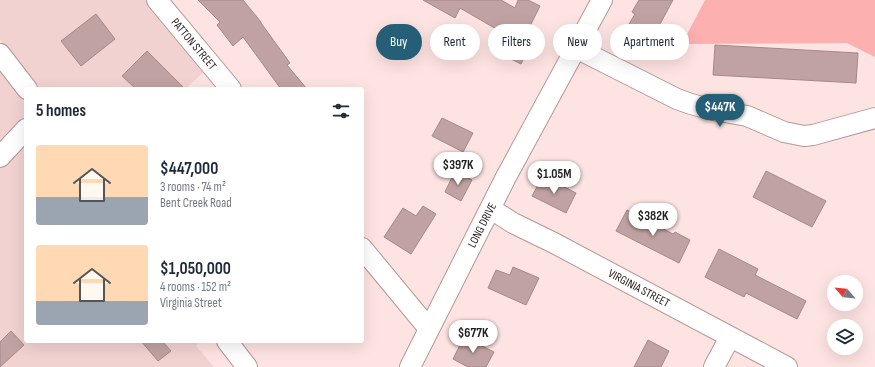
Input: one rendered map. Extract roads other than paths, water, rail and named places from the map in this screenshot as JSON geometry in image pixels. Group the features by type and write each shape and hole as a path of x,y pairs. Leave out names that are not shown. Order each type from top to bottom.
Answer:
{"street":[{"name":"PATTON STREET","path":"157,0 229,87"},
{"name":"LONG DRIVE","path":"586,24 594,3"},
{"path":"0,54 25,87"},
{"name":"LONG DRIVE","path":"410,367 506,177 569,60"},
{"path":"600,60 677,99 713,110 747,116 784,132 804,136 813,135 875,118"},
{"path":"0,157 24,131"},
{"name":"VIRGINIA STREET","path":"491,209 514,223 787,367"},
{"path":"364,250 429,329"},
{"path":"714,367 730,337"},
{"path":"228,343 247,367"}]}
